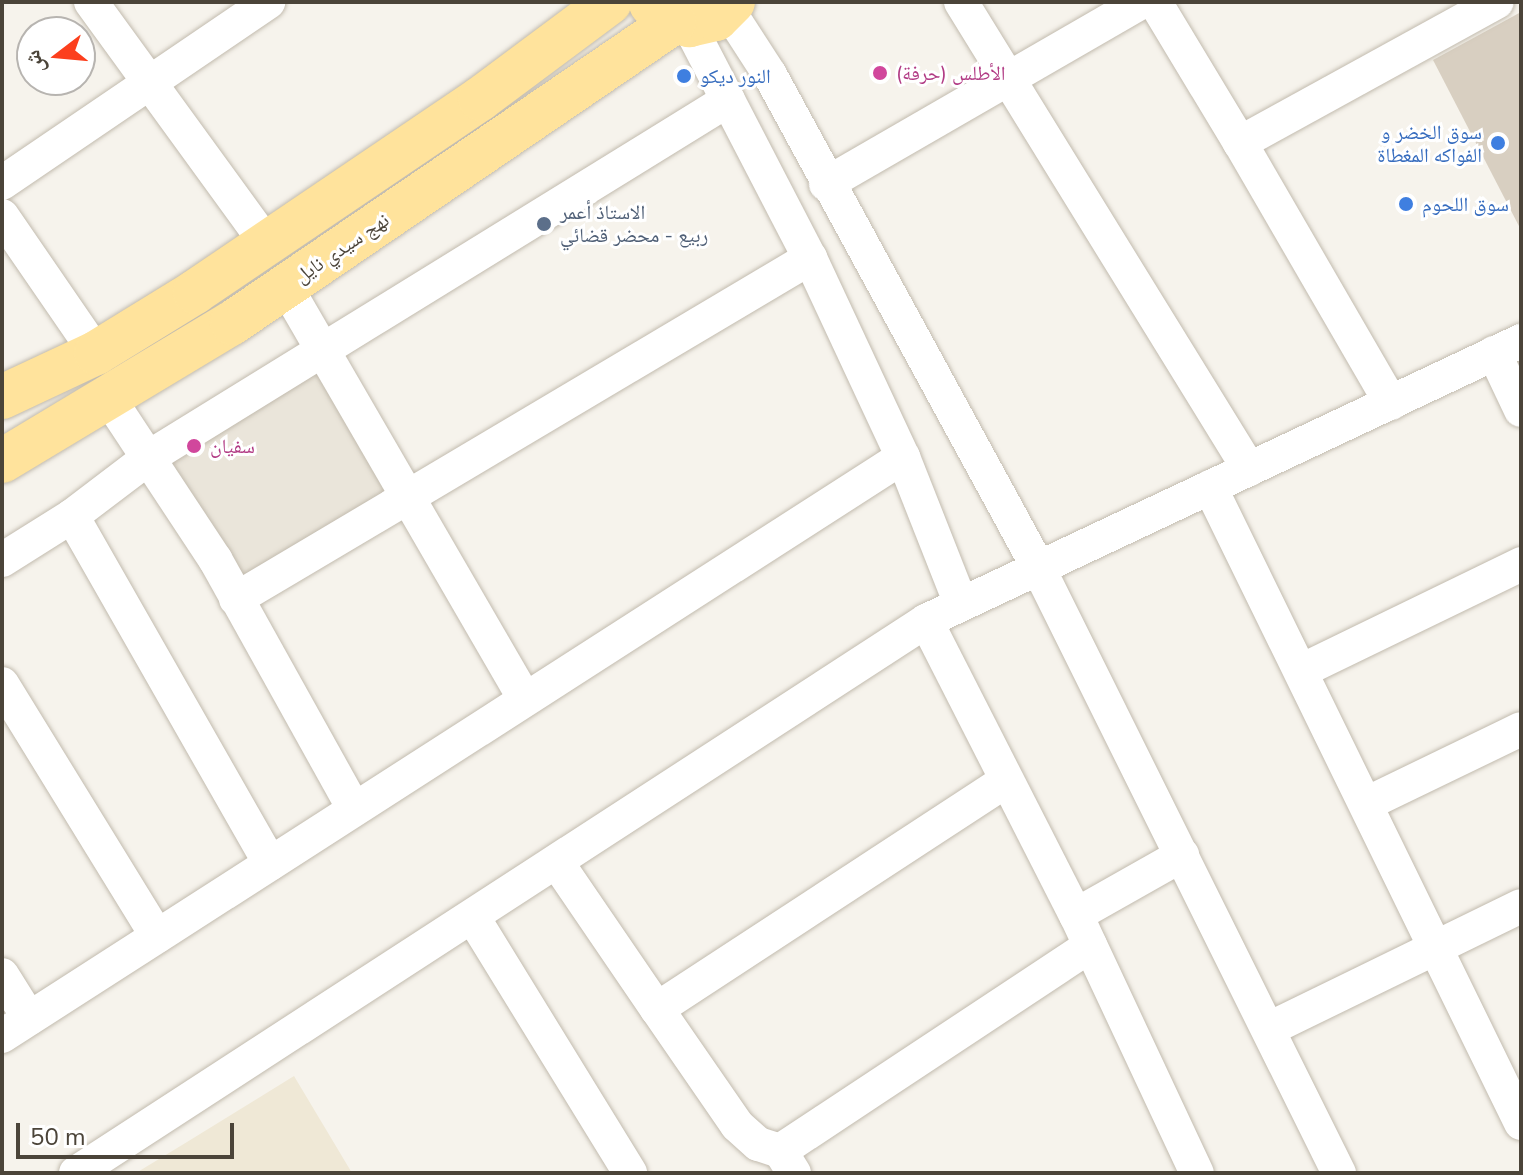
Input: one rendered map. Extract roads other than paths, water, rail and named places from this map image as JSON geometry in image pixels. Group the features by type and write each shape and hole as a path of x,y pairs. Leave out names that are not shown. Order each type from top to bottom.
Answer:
{"main road":[{"path":"2,397 96,353 266,243 480,99 610,2"},
{"name":"نهج سيدي نايل","path":"2,461 110,400 286,287 695,12"}],"street":[{"path":"91,2 148,85 266,243"},
{"path":"2,183 268,2"},
{"path":"961,2 1005,81 1249,469"},
{"path":"826,184 1141,2"},
{"path":"1155,2 1391,403"},
{"path":"1240,143 1489,4"},
{"path":"695,12 728,100 810,258 903,457 961,604"},
{"path":"695,12 770,75 826,184 1038,567 1271,1028 1339,1173"},
{"path":"2,560 72,516 151,456 728,100"},
{"path":"2,216 96,353"},
{"path":"236,599 810,258"},
{"path":"286,287 524,697"},
{"path":"76,1173 474,919 926,621 1507,347 1521,410"},
{"path":"110,400 151,456 354,809"},
{"path":"2,975 16,1027 524,697 903,457"},
{"path":"1210,487 1436,948 1511,1075 1521,1123"},
{"path":"72,516 270,863"},
{"path":"1301,671 1521,564"},
{"path":"926,621 1076,915 1190,1170"},
{"path":"2,684 157,936"},
{"path":"1366,804 1521,729"},
{"path":"657,1009 1006,781"},
{"path":"1076,915 1182,855"},
{"path":"558,864 737,1125 758,1144 787,1162 1090,946"},
{"path":"1271,1028 1521,906"},
{"path":"474,919 630,1173"}],"place":[{"name":"الأطلس (حرفة)","path":"880,73"},
{"name":"النور ديكو","path":"684,76"},
{"name":"سوق الخضر و الفواكه المغطاة","path":"1498,143"},
{"name":"سوق اللحوم","path":"1406,204"},
{"name":"الاستاذ أعمر ربيع - محضر قضائي","path":"544,224"},
{"name":"سفيان","path":"194,446"}]}
